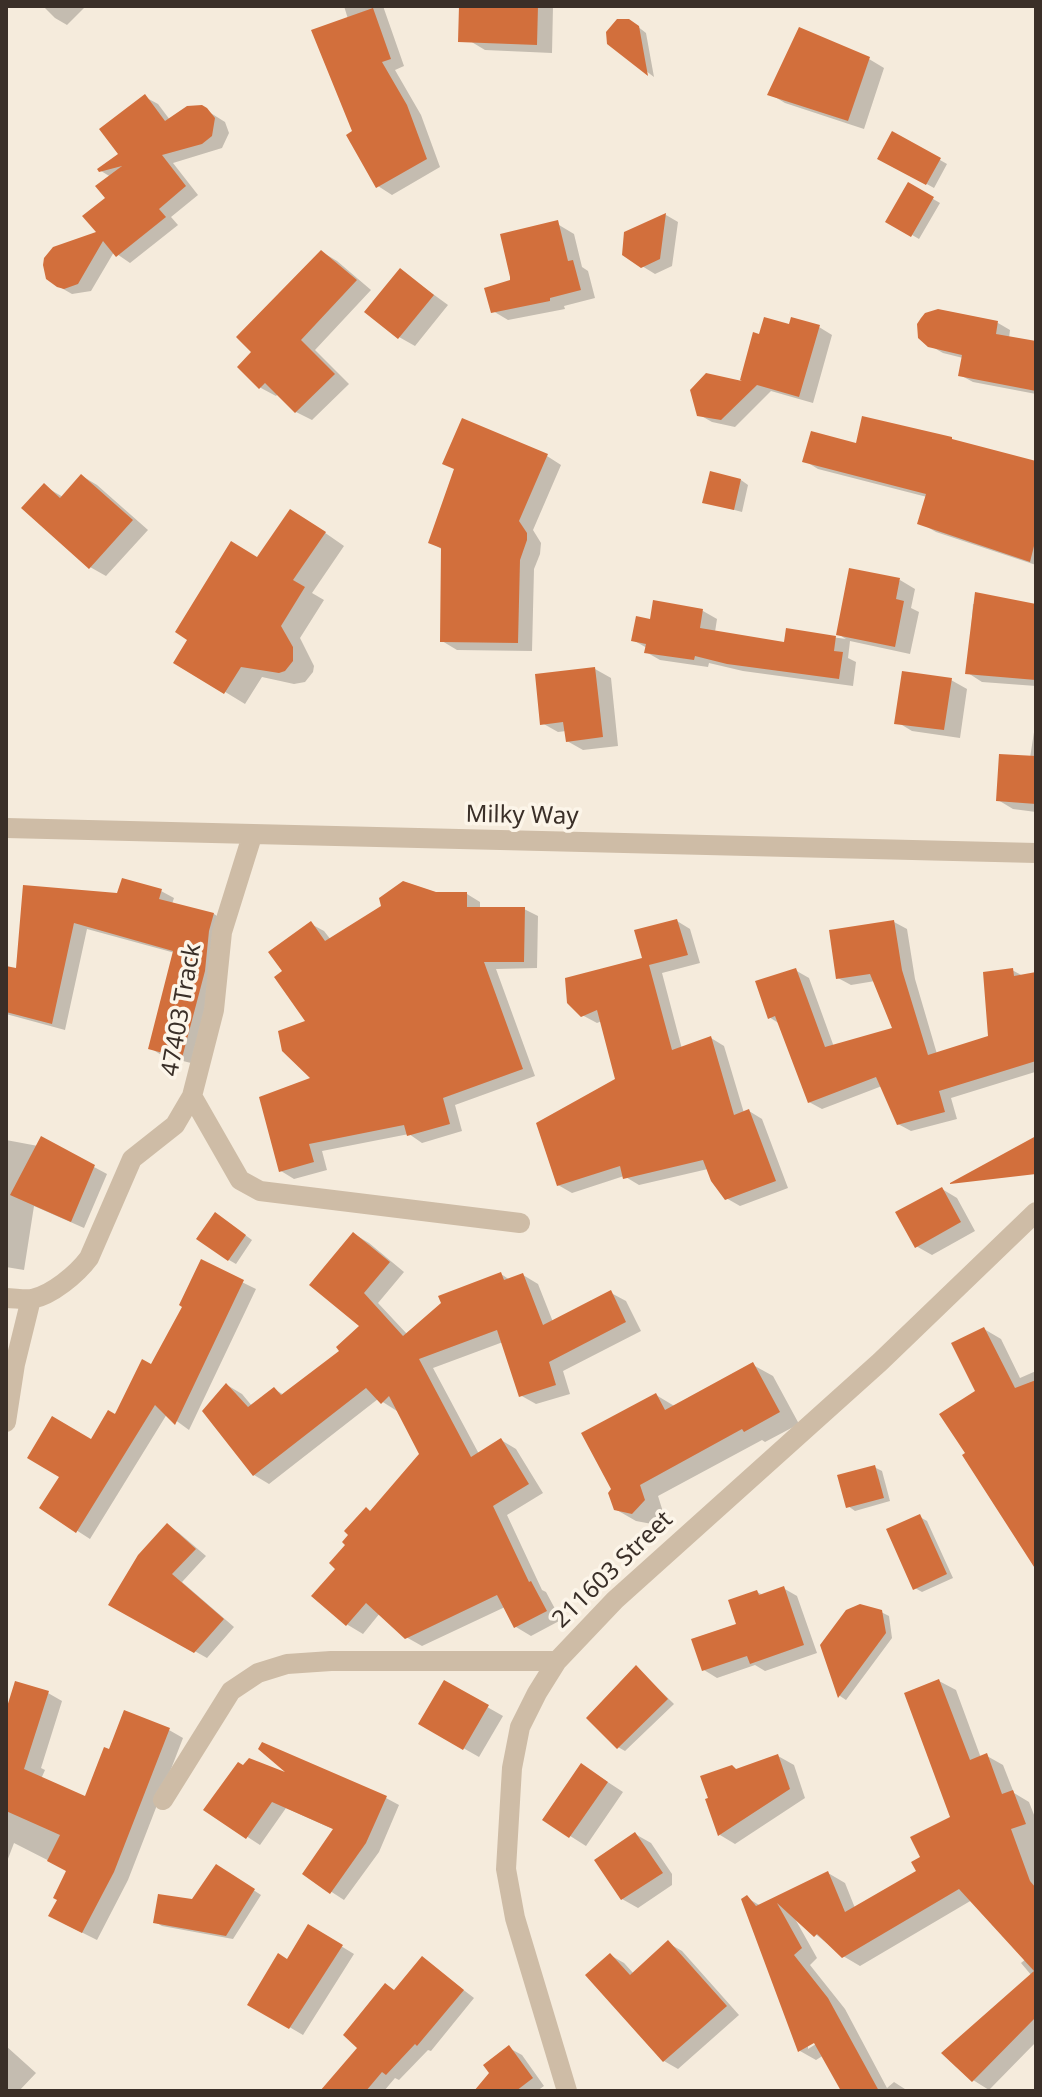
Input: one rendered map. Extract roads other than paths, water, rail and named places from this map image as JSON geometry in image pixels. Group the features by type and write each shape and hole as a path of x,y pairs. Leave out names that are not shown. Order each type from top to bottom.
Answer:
{"street":[{"name":"Milky Way","path":"6,828 1036,853"},
{"name":"47403 Track","path":"31,1299 46,1294 81,1269 89,1258 132,1159 175,1125 192,1096 214,1010 222,932 252,836"},
{"path":"192,1096 240,1180 260,1191 520,1223"},
{"name":"211603 Street","path":"567,2091 515,1918 506,1869 512,1768 520,1727 537,1693 557,1661 615,1600 880,1362 1036,1212"},
{"path":"6,1298 31,1299 15,1364 6,1422"},
{"path":"163,1800 231,1691 258,1673 287,1664 331,1661 557,1661"}]}
